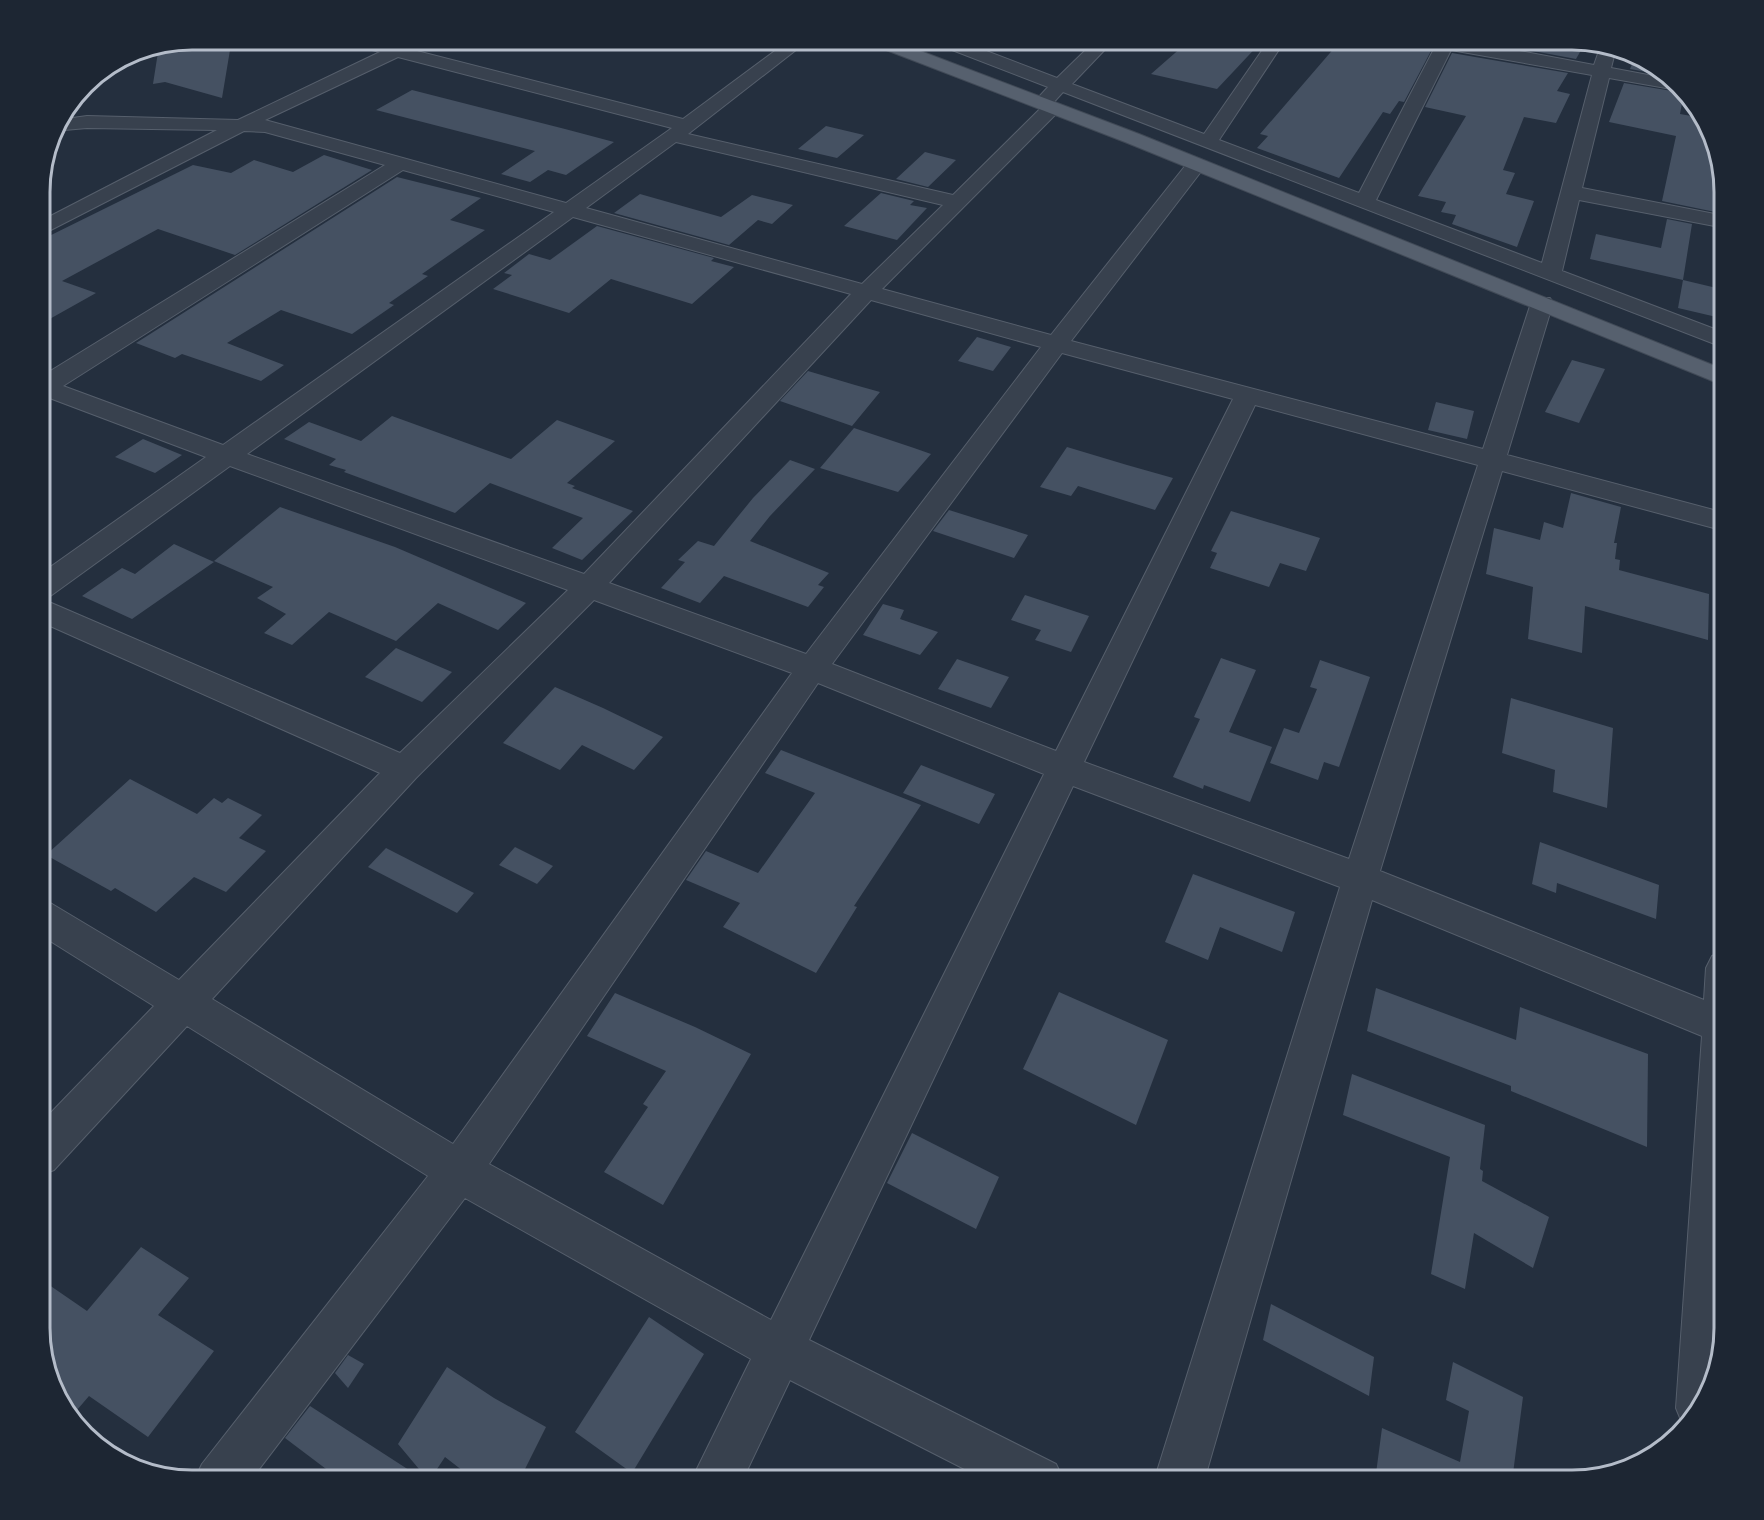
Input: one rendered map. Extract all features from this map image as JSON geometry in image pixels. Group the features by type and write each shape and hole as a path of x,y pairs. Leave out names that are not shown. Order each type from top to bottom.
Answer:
{"main road":[{"path":"902,50 1051,99 1202,154 1253,188 1546,288 1714,373"}],"street":[{"path":"387,50 680,131 957,202"},
{"path":"50,582 680,131 787,50"},
{"path":"928,60 940,50"},
{"path":"967,50 1051,99"},
{"path":"50,1143 404,769 588,588 868,290 957,202 1097,50"},
{"path":"228,1470 459,1172 812,668 1202,154 1271,50"},
{"path":"1365,202 1443,50"},
{"path":"1488,50 1664,83"},
{"path":"50,224 241,125 394,52"},
{"path":"1182,1470 1360,879 1494,460 1546,288 1606,54"},
{"path":"67,124 87,122 266,126 868,290 1056,344 1714,519"},
{"path":"1202,154 1305,180 1365,202 1546,288 1714,338"},
{"path":"50,381 401,163"},
{"path":"1253,188 1305,180"},
{"path":"1571,192 1714,220"},
{"path":"50,389 588,588 812,668 1066,769 1360,879 1714,1022"},
{"path":"721,1470 1247,395"},
{"path":"50,614 404,769"},
{"path":"50,922 459,1172 780,1350 1017,1470"},
{"path":"1701,1388 1714,1175"}],"building":[{"path":"192,50 230,50 222,98 165,82 153,84 158,54"},
{"path":"1178,50 1254,50 1217,89 1151,74"},
{"path":"1333,50 1431,50 1404,102 1399,101 1390,114 1383,112 1339,178 1257,148 1268,136 1260,134"},
{"path":"1527,50 1581,50 1576,59"},
{"path":"1452,53 1568,73 1557,91 1570,94 1556,123 1524,117 1503,170 1515,173 1506,194 1534,201 1517,247 1452,224 1456,215 1441,212 1446,202 1418,196 1466,116 1425,107"},
{"path":"1632,63 1649,72 1630,69"},
{"path":"1624,83 1672,91 1682,102 1680,114 1693,116 1704,137 1712,164 1714,212 1662,201 1676,136 1609,122"},
{"path":"412,90 614,142 566,175 548,170 530,182 501,174 535,151 376,110"},
{"path":"826,126 864,135 837,158 798,149"},
{"path":"925,152 956,160 928,187 896,179"},
{"path":"324,155 372,170 235,255 158,229 62,281 96,293 50,319 50,236 193,165 231,173 254,160 293,172"},
{"path":"397,177 481,198 450,220 485,230 422,274 428,276 389,303 394,305 352,334 281,310 227,343 284,365 261,381 182,354 175,358 136,343"},
{"path":"881,193 914,201 910,205 927,208 897,240 844,226"},
{"path":"640,194 721,217 752,195 793,205 772,224 758,220 729,245 614,213"},
{"path":"1667,219 1692,224 1683,280 1590,259 1596,234 1661,248"},
{"path":"597,226 714,258 711,261 734,267 692,304 611,279 569,313 493,289 512,275 504,273 529,254 550,260"},
{"path":"1683,280 1714,287 1714,316 1678,308"},
{"path":"977,337 1011,347 993,371 958,361"},
{"path":"1572,360 1605,369 1579,423 1545,412"},
{"path":"808,371 880,392 852,426 780,401"},
{"path":"1436,402 1474,411 1467,439 1428,430"},
{"path":"392,416 511,459 557,420 615,441 567,483 575,486 572,488 633,511 582,560 552,548 583,518 490,483 455,513 344,472 346,470 329,465 336,459 284,439 309,422 361,441"},
{"path":"854,428 931,454 898,492 820,468"},
{"path":"143,439 182,455 155,473 115,457"},
{"path":"1067,447 1173,478 1155,510 1078,486 1071,496 1040,487"},
{"path":"790,460 815,469 770,516 750,541 829,573 818,585 824,587 808,607 724,576 700,603 661,588 685,562 678,560 698,541 714,546 753,498"},
{"path":"1571,493 1621,507 1614,543 1617,543 1615,559 1620,560 1619,570 1709,594 1708,640 1585,606 1582,653 1528,639 1533,587 1486,574 1494,528 1540,540 1544,522 1563,528"},
{"path":"280,507 395,547 526,603 498,630 438,603 396,641 329,612 292,645 264,633 286,614 257,598 273,587 214,561"},
{"path":"949,510 1028,535 1014,558 933,531"},
{"path":"1231,511 1320,538 1306,571 1280,563 1269,587 1210,568 1217,553 1211,551"},
{"path":"174,544 214,562 132,619 82,596 122,568 135,574"},
{"path":"1025,595 1089,616 1071,652 1035,640 1041,630 1011,620"},
{"path":"883,604 904,610 900,619 938,632 920,655 863,635"},
{"path":"396,648 452,672 422,702 365,677"},
{"path":"1221,658 1256,670 1229,732 1272,747 1250,802 1204,785 1203,789 1173,777 1200,719 1194,717"},
{"path":"957,659 1009,677 991,708 938,689"},
{"path":"1320,660 1370,677 1339,767 1324,762 1318,780 1270,763 1284,728 1299,733 1317,689 1310,687"},
{"path":"555,687 663,737 634,770 582,745 560,770 503,743"},
{"path":"1511,698 1613,728 1607,808 1553,792 1555,770 1502,753"},
{"path":"781,750 921,805 854,906 857,907 816,973 723,927 740,903 686,880 706,851 758,873 815,793 765,773"},
{"path":"921,765 995,794 979,824 903,793"},
{"path":"130,779 197,814 214,798 222,803 228,798 262,815 239,838 266,851 226,892 194,877 156,912 115,888 111,891 50,857 50,851"},
{"path":"1540,842 1659,885 1656,919 1557,883 1556,893 1532,884"},
{"path":"515,847 553,866 537,884 499,865"},
{"path":"386,848 474,893 457,913 368,867"},
{"path":"1193,874 1295,912 1282,952 1220,927 1208,960 1165,942"},
{"path":"1376,988 1516,1040 1520,1007 1648,1054 1647,1147 1511,1091 1511,1086 1367,1031"},
{"path":"1059,992 1168,1040 1136,1125 1023,1069"},
{"path":"615,993 751,1054 663,1205 604,1172 648,1107 643,1104 666,1071 587,1036"},
{"path":"1352,1074 1485,1125 1480,1169 1483,1171 1482,1181 1549,1217 1533,1268 1474,1233 1465,1289 1431,1274 1450,1157 1343,1115"},
{"path":"912,1133 999,1177 976,1229 887,1183"},
{"path":"141,1247 189,1278 158,1315 214,1351 148,1437 89,1396 76,1411 60,1383 52,1356 50,1338 50,1286 87,1311"},
{"path":"1271,1304 1374,1357 1369,1396 1263,1340"},
{"path":"649,1317 704,1354 634,1470 628,1470 575,1432"},
{"path":"348,1355 364,1364 348,1388 335,1373"},
{"path":"1453,1362 1523,1397 1513,1470 1376,1470 1382,1428 1460,1462 1469,1411 1446,1400"},
{"path":"447,1367 494,1398 546,1427 524,1470 462,1470 445,1457 436,1470 420,1470 398,1444"},
{"path":"310,1406 409,1470 327,1470 285,1438"}]}
